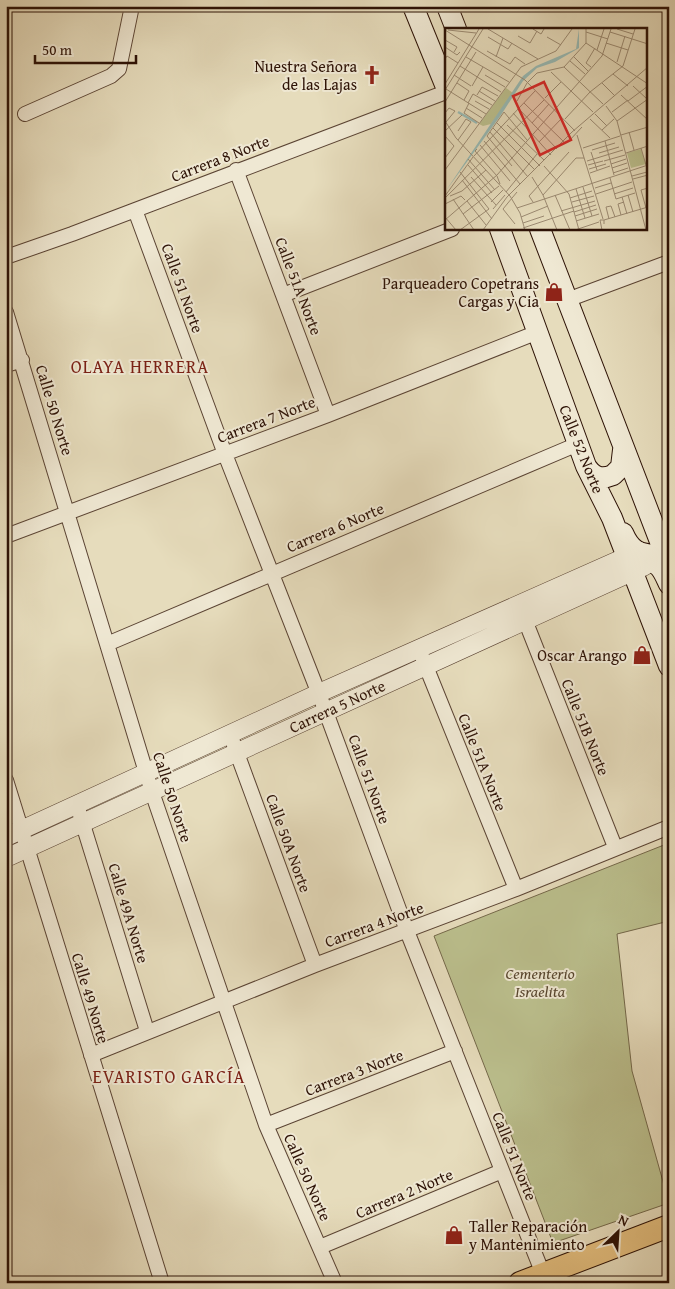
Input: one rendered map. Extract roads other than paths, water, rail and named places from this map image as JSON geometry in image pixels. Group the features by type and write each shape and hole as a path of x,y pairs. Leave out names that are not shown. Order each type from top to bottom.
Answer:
{"main road":[{"path":"418,10 445,84"},
{"name":"Calle 52 Norte","path":"500,230 586,466 632,560 669,666"},
{"path":"540,230 664,553 662,569 669,584"},
{"path":"586,466 597,477 613,475 621,467 623,450"},
{"path":"632,560 664,553"},
{"path":"520,1283 669,1226"}],"street":[{"path":"25,114 111,76 119,69 132,6"},
{"name":"Carrera 8 Norte","path":"6,257 445,92"},
{"name":"Calle 51A Norte","path":"236,170 328,415"},
{"name":"Calle 51 Norte","path":"135,210 225,454 319,693 407,931 543,1274"},
{"path":"283,295 449,230"},
{"path":"567,300 669,262"},
{"name":"Calle 50 Norte","path":"6,312 146,774 223,1001 266,1125 336,1283"},
{"name":"Carrera 7 Norte","path":"6,536 328,415 538,332"},
{"path":"6,365 22,360"},
{"name":"Carrera 6 Norte","path":"107,644 272,572 578,444"},
{"name":"Carrera 5 Norte","path":"14,833 319,693 525,620 632,560"},
{"name":"Carrera 5 Norte","path":"6,858 326,712 422,657 632,560"},
{"name":"Calle 51B Norte","path":"525,620 615,847"},
{"name":"Calle 51A Norte","path":"422,657 516,889"},
{"name":"Calle 50A Norte","path":"230,734 315,964"},
{"name":"Calle 49 Norte","path":"6,780 14,833 26,849 162,1283"},
{"name":"Calle 49A Norte","path":"77,805 147,1031"},
{"name":"Carrera 4 Norte","path":"91,1055 315,964 516,889 615,847 669,827"},
{"name":"Carrera 3 Norte","path":"266,1125 455,1051"},
{"name":"Carrera 2 Norte","path":"320,1247 502,1171"}],"place":[{"name":"Nuestra Señora de las Lajas","path":"372,75"},
{"name":"Parqueadero Copetrans Cargas y Cia","path":"554,292"},
{"name":"Oscar Arango","path":"642,655"},
{"name":"Taller Reparación y Mantenimiento","path":"454,1235"}],"district":[{"name":"OLAYA HERRERA","path":"140,367"},
{"name":"EVARISTO GARCÍA","path":"169,1077"}],"park label":[{"name":"Cementerio Israelita","path":"540,982"}]}
